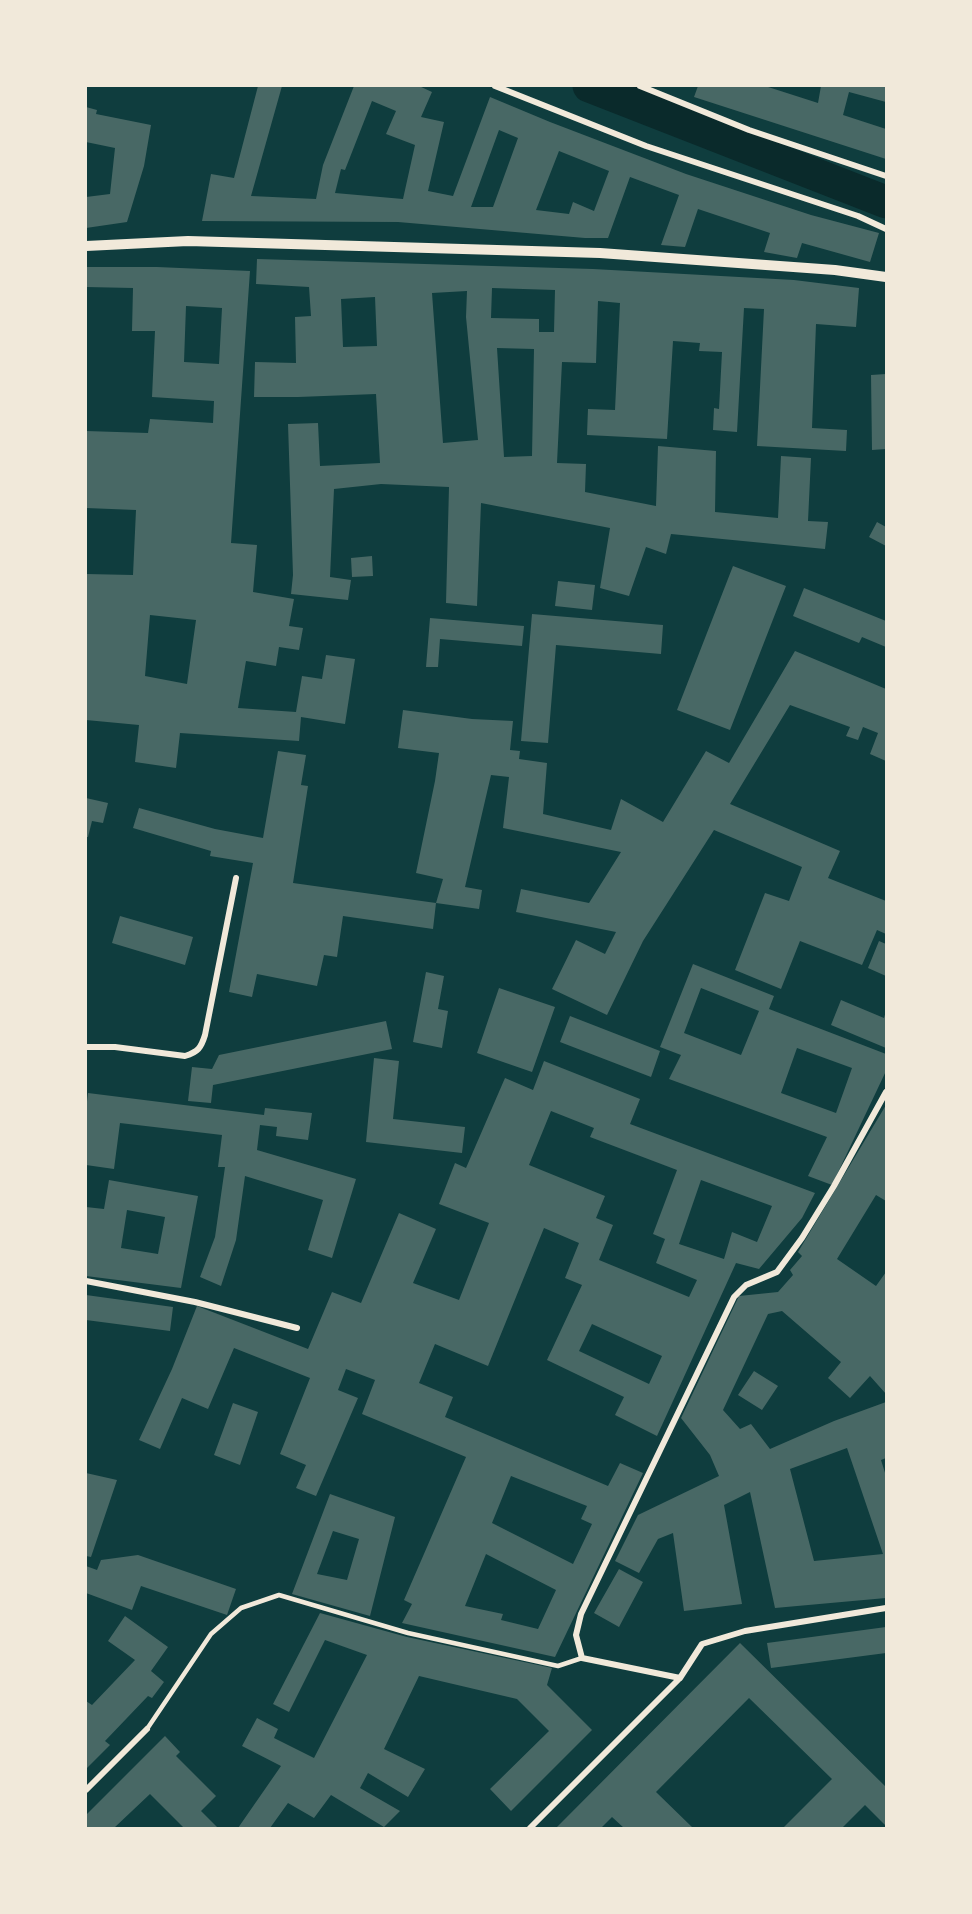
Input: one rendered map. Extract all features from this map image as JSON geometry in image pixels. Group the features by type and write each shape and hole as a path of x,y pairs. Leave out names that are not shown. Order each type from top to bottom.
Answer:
{"street":[{"path":"495,86 646,147 858,216 886,229"},
{"path":"640,86 749,130 886,176"},
{"path":"86,246 188,241 600,253 835,270 886,277"},
{"path":"86,1047 115,1047 185,1056 196,1053 205,1035 236,878"},
{"path":"680,1678 582,1658 576,1635 581,1614 734,1297 746,1286 777,1272 802,1238 834,1186 886,1092"},
{"path":"86,1281 195,1302 297,1328"},
{"path":"530,1828 680,1678 702,1644 745,1631 886,1608"},
{"path":"86,1790 147,1729"}],"lane":[{"path":"147,1729 211,1634 241,1608 279,1596 408,1634 558,1666 582,1658"}],"building":[{"path":"258,86 282,86 251,196 316,199 323,165 354,86 419,86 432,92 421,117 444,122 428,191 453,196 490,97 686,174 811,215 879,233 870,262 802,243 797,258 764,252 770,233 698,209 685,247 661,245 679,195 630,177 608,238 398,222 202,221 211,174 234,178","holes":["372,101 396,111 386,134 415,145 403,199 335,193 341,169 345,170","499,130 518,138 493,207 471,207","559,151 609,171 594,211 573,202 569,214 536,210"]},
{"path":"698,86 765,86 818,103 821,86 886,86 886,102 849,92 843,115 886,129 886,159 694,97"},
{"path":"86,107 97,110 96,114 151,125 144,166 127,222 86,228 86,197 110,194 115,148 86,142"},
{"path":"257,259 593,269 794,280 859,288 856,327 816,324 812,428 847,430 846,451 757,446 764,309 744,308 737,432 713,430 714,408 719,409 722,352 699,351 700,343 673,341 667,439 587,435 588,409 615,410 620,303 598,301 596,363 562,362 557,463 586,464 585,492 656,506 658,446 716,451 715,512 778,518 781,456 811,458 808,521 828,522 825,549 671,534 666,554 646,547 629,596 600,588 610,528 481,503 477,606 446,603 449,487 381,484 334,489 330,577 351,580 348,600 291,594 293,575 288,424 318,423 320,466 380,463 376,394 254,397 255,362 296,363 295,317 311,316 309,287 256,284","holes":["492,288 555,290 554,332 539,332 539,319 491,318","467,291 466,317 478,440 443,443 432,293","375,297 377,346 343,347 341,299","497,348 534,349 532,456 504,457"]},
{"path":"86,267 250,271 231,543 257,545 253,592 294,599 289,626 303,628 299,650 279,647 276,666 246,661 238,708 296,712 302,676 322,679 326,655 355,659 345,724 301,717 299,741 180,733 176,768 135,762 139,725 86,720 86,574 133,575 136,510 86,508 86,431 148,433 150,419 213,423 214,401 152,397 155,331 132,331 133,288 86,287","holes":["186,306 222,308 219,364 184,362","150,615 196,620 187,684 145,676"]},
{"path":"886,374 886,449 872,450 871,375"},
{"path":"877,522 886,527 886,546 869,537"},
{"path":"372,556 373,576 352,577 351,558"},
{"path":"733,566 786,586 730,730 677,710"},
{"path":"558,581 595,585 592,610 555,606"},
{"path":"804,588 886,621 886,647 862,637 859,643 793,616"},
{"path":"532,614 663,625 661,654 556,645 548,743 521,741"},
{"path":"430,618 524,626 522,646 440,639 438,667 426,667"},
{"path":"795,651 886,689 886,761 870,754 878,733 863,727 858,740 846,736 850,727 790,705 730,804 840,851 828,878 886,901 886,934 877,930 862,965 800,941 781,989 735,970 765,893 789,901 802,867 714,830 643,941 607,1015 552,989 576,940 605,954 616,932 516,912 521,889 589,903 621,852 503,828 509,777 491,775 465,887 482,890 479,909 436,903 443,879 416,873 439,753 398,748 403,710 472,719 513,721 510,750 520,751 519,759 547,763 543,814 611,830 621,799 663,822 706,751 729,763"},
{"path":"278,751 306,755 301,785 308,786 293,883 436,903 433,929 343,916 337,957 324,955 317,986 257,974 252,997 229,992 253,863 210,856 211,851 133,828 139,808 215,829 263,838"},
{"path":"86,798 108,803 103,823 92,821 88,837 86,837"},
{"path":"120,916 193,937 185,965 112,943"},
{"path":"879,941 886,944 886,976 868,968"},
{"path":"693,964 774,996 769,1009 886,1054 886,1071 832,1185 808,1176 827,1137 669,1079 681,1055 660,1047","holes":["701,988 759,1011 741,1055 684,1033","797,1048 852,1068 836,1113 781,1093"]},
{"path":"426,972 444,976 438,1009 448,1011 442,1048 413,1042"},
{"path":"499,988 555,1007 532,1072 477,1053"},
{"path":"841,1000 884,1018 886,1011 886,1048 831,1025"},
{"path":"570,1016 660,1051 651,1077 560,1042"},
{"path":"386,1021 392,1049 213,1085 211,1103 188,1101 192,1067 212,1069 219,1055"},
{"path":"374,1058 399,1061 393,1119 465,1127 462,1153 366,1142"},
{"path":"544,1061 640,1099 630,1124 815,1193 802,1218 759,1269 736,1263 657,1436 615,1415 624,1397 547,1360 582,1285 565,1278 579,1243 544,1228 488,1366 435,1344 419,1383 453,1397 445,1417 608,1486 620,1463 643,1473 555,1657 402,1623 412,1604 404,1600 466,1457 362,1414 375,1380 346,1369 338,1390 358,1398 316,1496 296,1488 306,1465 280,1454 310,1378 234,1348 208,1409 182,1398 160,1449 139,1440 172,1369 197,1306 308,1349 332,1292 361,1303 399,1213 436,1229 413,1283 459,1300 489,1223 439,1204 455,1163 466,1168 505,1078 533,1090","holes":["551,1111 594,1128 590,1137 677,1170 653,1234 665,1239 656,1263 697,1280 689,1297 599,1260 613,1225 596,1218 605,1196 529,1165","701,1180 772,1206 757,1242 732,1232 724,1259 679,1244","592,1324 662,1356 649,1384 579,1351","511,1476 587,1506 581,1519 592,1524 573,1564 492,1523","486,1554 556,1590 538,1629 501,1620 503,1614 465,1606"]},
{"path":"88,1093 264,1115 265,1108 312,1113 308,1140 276,1136 277,1127 260,1125 257,1150 356,1179 332,1258 308,1250 323,1200 245,1176 236,1240 221,1286 200,1277 215,1237 225,1167 218,1167 222,1135 120,1123 114,1169 86,1165"},
{"path":"886,1105 886,1201 876,1195 837,1259 876,1286 886,1272 886,1394 870,1376 850,1398 828,1378 841,1362 782,1311 768,1314 723,1410 740,1429 751,1424 770,1449 834,1421 886,1402 886,1458 881,1460 886,1476 886,1598 775,1608 750,1492 724,1505 742,1604 684,1611 673,1533 658,1539 639,1573 615,1561 638,1515 719,1476 710,1455 681,1418 739,1296 778,1292 793,1275 790,1270 802,1256 798,1252","holes":["847,1448 883,1554 814,1561 790,1469"]},
{"path":"109,1180 198,1196 181,1288 86,1276 86,1207 104,1209","holes":["127,1210 165,1217 158,1254 121,1248"]},
{"path":"86,1295 173,1307 170,1331 86,1320"},
{"path":"754,1371 778,1386 762,1410 738,1395"},
{"path":"233,1403 258,1412 240,1465 214,1455"},
{"path":"86,1473 117,1480 91,1557 86,1556"},
{"path":"330,1494 395,1517 370,1616 292,1594","holes":["333,1531 359,1539 347,1580 317,1574"]},
{"path":"138,1555 236,1589 227,1615 141,1586 132,1610 86,1593 86,1566 97,1570 101,1560"},
{"path":"619,1569 643,1582 619,1627 594,1613"},
{"path":"320,1613 407,1637 552,1668 547,1685 592,1730 511,1811 490,1789 549,1731 517,1699 419,1676 384,1749 425,1769 408,1797 368,1773 360,1788 400,1811 384,1827 331,1795 314,1818 288,1803 270,1828 238,1828 281,1766 242,1746 257,1718 278,1729 274,1738 314,1758 367,1655 325,1640 289,1712 273,1704"},
{"path":"125,1616 168,1647 151,1671 164,1682 152,1698 148,1696 105,1741 110,1745 86,1769 86,1701 92,1705 135,1660 108,1641"},
{"path":"886,1627 886,1653 771,1668 767,1643"},
{"path":"740,1643 886,1787 886,1826 865,1805 842,1828 783,1828 832,1779 749,1698 656,1792 693,1828 624,1828 612,1817 601,1828 556,1828"},
{"path":"165,1736 180,1752 176,1756 216,1796 201,1811 218,1828 184,1828 150,1794 114,1828 86,1828 86,1815"}],"waterway":[{"path":"589,86 886,202"}]}
